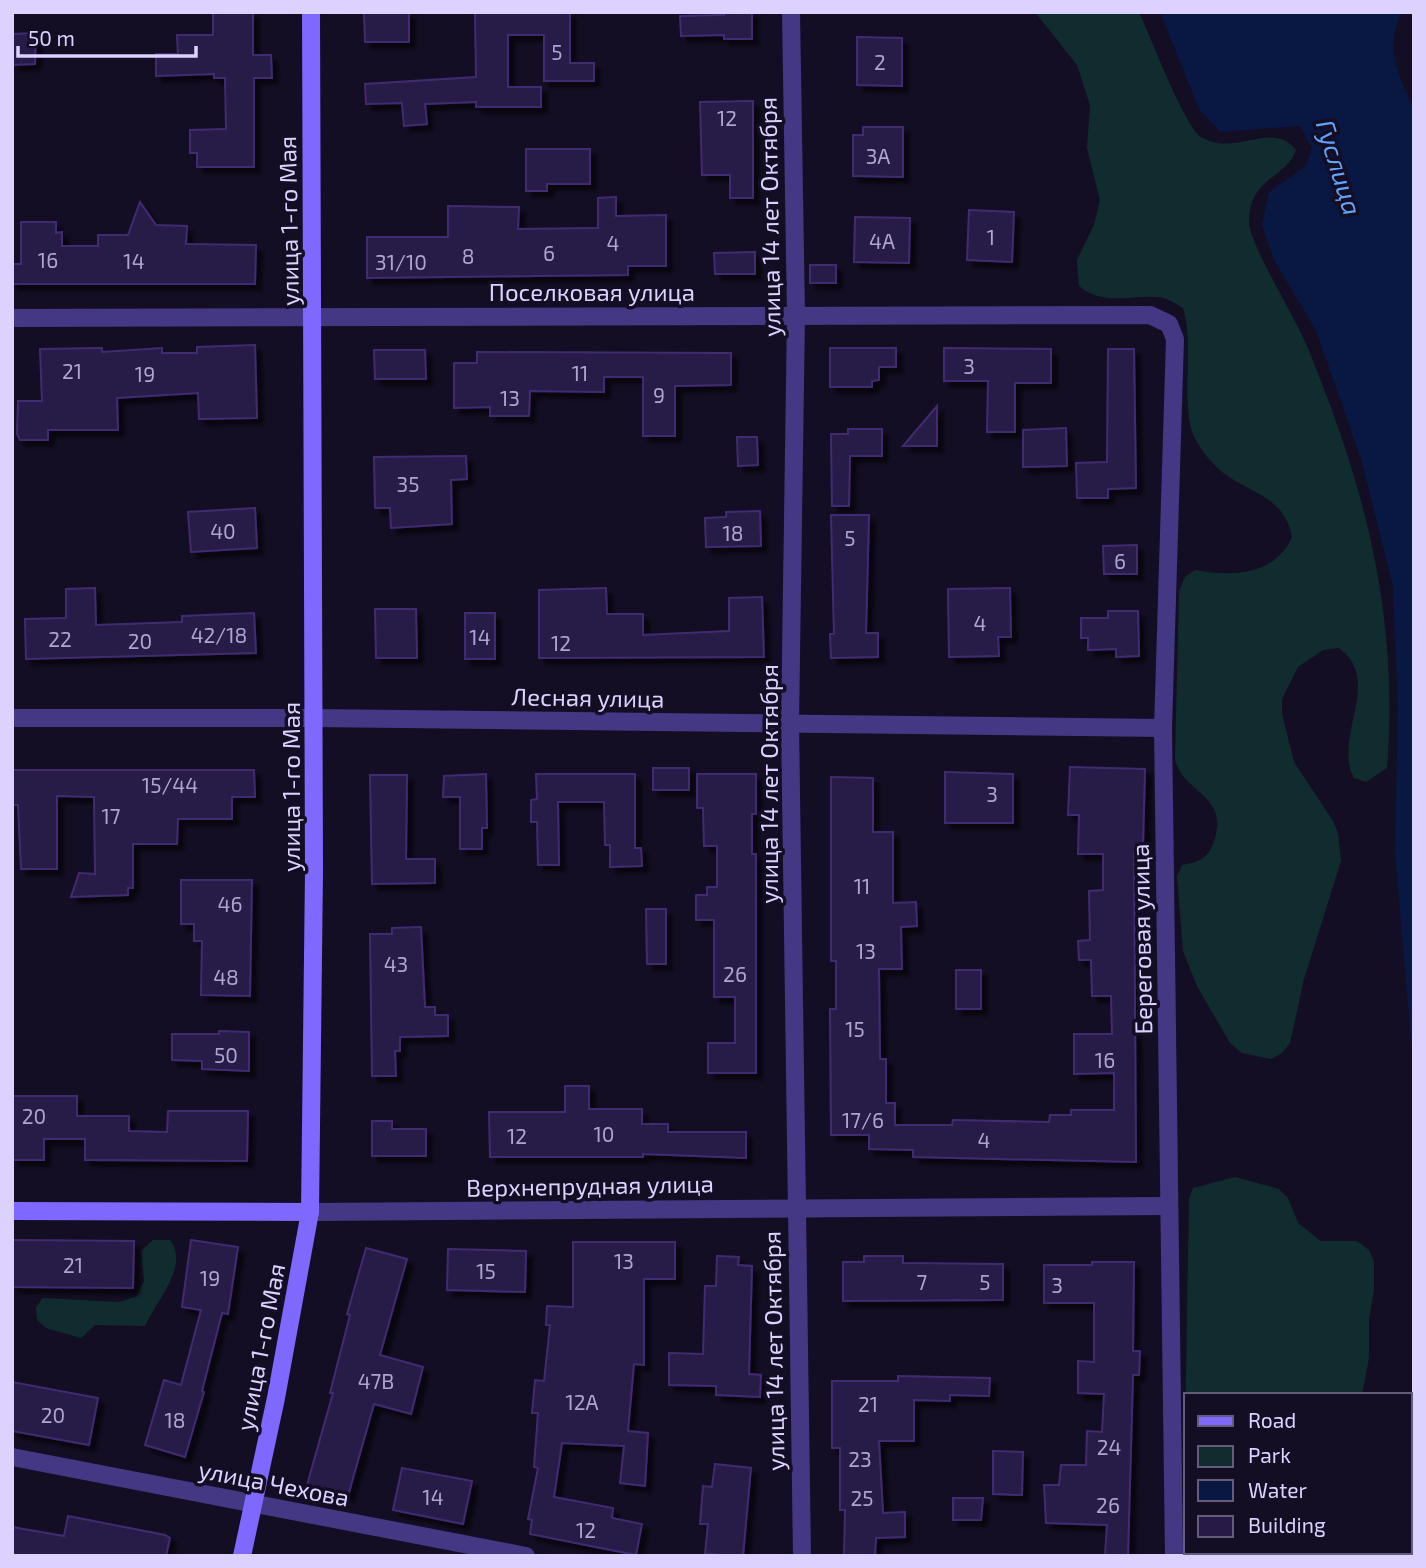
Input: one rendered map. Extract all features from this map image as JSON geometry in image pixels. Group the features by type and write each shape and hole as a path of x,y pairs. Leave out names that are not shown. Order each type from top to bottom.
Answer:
{"main road":[{"name":"улица 1-го Мая","path":"242,1556 310,1212 314,718 311,12"},
{"name":"Верхнепрудная улица","path":"12,1212 310,1212"}],"street":[{"name":"улица 14 лет Октября","path":"791,12 796,315 790,724 802,1556"},
{"name":"Поселковая улица","path":"12,318 1150,315 1169,324"},
{"name":"Береговая улица","path":"1169,324 1175,339 1163,728 1174,1556"},
{"name":"Лесная улица","path":"12,718 314,718 1163,728"},
{"name":"Верхнепрудная улица","path":"310,1212 1168,1206"},
{"name":"улица Чехова","path":"12,1457 526,1556"}],"green space":[{"path":"1035,12 1139,12 1177,99 1201,137 1227,144 1276,138 1286,141 1296,150 1291,160 1261,187 1255,196 1249,222 1264,263 1307,346 1328,398 1361,501 1382,604 1388,657 1389,711 1387,768 1366,782 1354,778 1349,762 1349,745 1358,693 1357,676 1352,661 1339,648 1323,650 1298,667 1282,699 1282,714 1294,762 1333,821 1338,833 1341,861 1304,979 1290,1043 1282,1053 1271,1059 1242,1053 1230,1043 1197,986 1183,951 1177,876 1182,865 1206,856 1214,841 1217,826 1216,814 1211,804 1187,781 1175,760 1179,591 1185,577 1195,570 1237,573 1263,566 1275,560 1292,537 1289,525 1277,507 1219,469 1204,453 1194,436 1188,409 1188,340 1183,308 1161,297 1107,298 1079,286 1077,260 1094,225 1100,200 1087,148 1090,105 1077,65"},
{"path":"1235,1177 1279,1189 1288,1198 1298,1223 1321,1241 1357,1241 1369,1250 1374,1262 1374,1290 1369,1319 1369,1358 1362,1393 1186,1393 1189,1199 1193,1188"},
{"path":"153,1240 170,1240 176,1261 169,1283 145,1326 95,1325 81,1338 46,1328 37,1320 36,1307 43,1298 120,1302 137,1296 144,1281 141,1251"},
{"path":"1186,1554 1412,1556 1186,1556"}],"water":[{"name":"Гуслица","path":"1160,12 1402,12 1394,37 1395,61 1414,108 1414,1076 1395,853 1398,706 1393,587 1361,459 1316,330 1274,260 1262,225 1269,192 1306,166 1312,148 1300,126 1220,132 1199,109"}],"building":[{"path":"213,12 253,12 253,55 271,55 272,78 254,78 254,167 197,167 197,153 190,153 190,130 226,129 225,78 214,78 214,74 156,76 156,54 178,54 177,35 213,35"},
{"path":"364,12 409,12 409,42 365,42"},
{"path":"475,12 570,12 570,63 594,63 594,81 544,81 544,35 508,35 508,87 541,87 541,107 476,107 476,102 425,104 427,124 404,126 402,103 366,104 365,84 476,77"},
{"path":"724,12 752,12 752,39 724,39 724,35 681,36 680,16 724,15"},
{"path":"36,33 35,64 12,65 12,34"},
{"path":"857,37 902,38 902,86 857,85"},
{"path":"753,101 753,198 730,198 730,175 702,175 700,102"},
{"path":"863,127 903,127 903,177 853,176 853,135 863,135"},
{"path":"526,149 590,149 590,184 547,184 547,191 526,191"},
{"path":"616,197 616,216 666,215 666,266 628,266 628,275 367,278 367,237 448,237 448,206 519,207 518,229 598,228 598,198"},
{"path":"140,202 156,225 187,226 186,244 256,245 255,284 12,284 12,264 21,264 21,222 56,222 56,233 62,232 62,246 98,246 98,235 128,235"},
{"path":"969,210 1014,212 1012,262 967,260"},
{"path":"855,217 910,218 909,263 854,262"},
{"path":"755,252 755,274 715,274 714,253"},
{"path":"810,265 836,265 836,283 810,283"},
{"path":"255,345 257,418 199,419 198,393 117,398 118,430 48,430 48,440 20,440 17,434 18,401 42,401 40,349 102,348 102,352 162,348 162,353 197,353 197,347"},
{"path":"830,348 896,348 896,367 879,367 879,380 872,381 872,387 830,387"},
{"path":"944,348 1051,349 1051,383 1015,383 1015,432 987,432 988,381 944,381"},
{"path":"1108,349 1134,349 1136,488 1108,489 1108,498 1077,498 1076,463 1107,462"},
{"path":"374,350 425,350 426,379 375,379"},
{"path":"477,352 731,353 731,385 675,386 675,436 643,436 643,377 604,377 604,392 530,391 529,416 490,416 490,407 454,408 454,363 477,363"},
{"path":"937,406 937,446 903,446"},
{"path":"1066,428 1067,466 1023,467 1023,430"},
{"path":"848,429 882,429 882,456 850,456 849,506 832,506 831,434 848,434"},
{"path":"737,437 757,437 758,465 738,466"},
{"path":"466,456 467,479 451,480 452,524 391,528 390,508 375,508 374,457"},
{"path":"255,508 257,548 191,552 188,512"},
{"path":"760,511 761,546 706,547 705,518 726,517 726,512"},
{"path":"831,515 869,515 866,633 878,633 878,657 831,658 830,634 834,634"},
{"path":"1137,545 1137,574 1104,574 1103,546"},
{"path":"95,588 96,625 182,622 182,616 254,613 256,653 26,659 25,619 66,618 66,589"},
{"path":"606,588 607,614 643,614 643,635 729,631 729,598 762,597 764,657 539,658 539,590"},
{"path":"1010,588 1011,637 998,637 999,656 949,657 948,589"},
{"path":"375,609 416,609 417,658 376,658"},
{"path":"1108,611 1138,611 1139,656 1116,657 1116,649 1088,650 1088,638 1081,638 1081,618 1108,618"},
{"path":"465,613 495,613 495,659 465,659"},
{"path":"1070,767 1145,769 1143,846 1134,846 1136,1162 913,1157 913,1150 869,1149 869,1135 831,1135 830,1009 836,1009 836,961 831,961 831,777 873,778 873,832 893,832 893,903 916,902 917,926 901,927 902,969 879,969 880,1059 886,1059 886,1103 895,1103 895,1125 952,1125 953,1120 1049,1122 1050,1115 1071,1115 1071,1110 1114,1110 1114,1073 1074,1074 1074,1034 1112,1034 1111,996 1092,996 1091,960 1079,960 1078,941 1090,940 1089,891 1103,890 1103,854 1078,854 1079,815 1068,815"},
{"path":"653,768 689,768 689,790 653,790"},
{"path":"12,770 254,770 255,797 232,797 232,819 178,819 177,844 133,844 133,888 128,888 128,895 71,897 79,873 95,874 94,797 57,796 57,869 21,869 18,805 12,805"},
{"path":"945,772 1013,774 1013,823 945,823"},
{"path":"486,774 487,828 482,828 482,849 460,849 460,797 443,797 444,776"},
{"path":"536,774 635,774 635,848 641,848 642,866 610,867 610,845 605,845 604,802 558,802 559,865 538,865 537,822 531,822 531,800 537,799"},
{"path":"697,774 756,774 752,854 756,854 756,1073 708,1073 708,1043 735,1043 735,997 714,997 714,920 696,920 696,895 707,895 707,887 717,887 717,846 704,846 703,808 697,808"},
{"path":"370,775 407,775 406,859 435,859 435,883 372,884"},
{"path":"181,880 252,880 250,996 201,995 202,941 194,941 194,924 181,924"},
{"path":"646,909 666,909 666,964 647,964"},
{"path":"421,927 425,1007 435,1007 435,1015 448,1015 448,1036 400,1037 400,1051 395,1051 396,1076 372,1076 370,934 392,934 392,928"},
{"path":"956,970 981,970 981,1009 956,1009"},
{"path":"219,1031 249,1032 249,1071 202,1069 202,1061 172,1060 172,1034 219,1034"},
{"path":"565,1086 589,1086 589,1109 642,1109 642,1124 668,1124 668,1132 746,1132 746,1158 643,1154 643,1157 490,1157 489,1112 565,1112"},
{"path":"12,1096 77,1096 77,1116 129,1116 129,1131 167,1132 168,1111 248,1111 247,1161 85,1160 85,1139 44,1139 44,1160 12,1160"},
{"path":"372,1121 392,1121 392,1129 426,1129 426,1156 372,1156"},
{"path":"12,1240 134,1241 133,1288 12,1287"},
{"path":"191,1240 238,1247 228,1314 222,1313 202,1391 204,1392 185,1457 145,1445 164,1380 181,1385 201,1310 182,1307"},
{"path":"573,1242 675,1242 675,1279 644,1279 644,1365 634,1364 628,1431 648,1433 645,1486 620,1483 624,1446 562,1443 554,1497 613,1508 612,1518 642,1524 636,1555 530,1534 532,1520 528,1519 538,1468 534,1467 538,1413 532,1413 535,1380 544,1381 550,1325 546,1325 547,1306 573,1307"},
{"path":"366,1248 407,1259 380,1355 423,1367 411,1414 374,1404 348,1496 307,1485 333,1393 330,1393 350,1315 347,1314"},
{"path":"448,1249 526,1251 525,1292 447,1290"},
{"path":"717,1256 739,1257 738,1265 752,1266 749,1374 761,1375 760,1397 716,1395 716,1386 669,1385 669,1353 703,1354 705,1286 716,1286"},
{"path":"864,1256 903,1256 903,1263 1003,1264 1003,1300 843,1301 843,1262 864,1262"},
{"path":"1092,1262 1134,1262 1133,1351 1140,1351 1139,1375 1133,1375 1128,1556 1105,1556 1107,1525 1046,1523 1044,1485 1059,1485 1061,1465 1086,1465 1087,1431 1102,1432 1104,1394 1078,1393 1078,1361 1094,1362 1094,1303 1044,1303 1044,1265 1092,1265"},
{"path":"898,1376 990,1378 989,1396 950,1395 950,1401 914,1400 914,1441 879,1441 883,1513 905,1512 905,1537 876,1538 875,1556 844,1556 845,1510 840,1510 840,1448 832,1448 832,1381 898,1381"},
{"path":"12,1382 98,1398 89,1445 12,1431"},
{"path":"993,1451 1023,1452 1022,1495 993,1494"},
{"path":"715,1464 751,1468 743,1556 705,1554 708,1524 700,1524 703,1486 712,1487"},
{"path":"402,1468 472,1481 463,1524 393,1510"},
{"path":"953,1498 983,1498 981,1520 953,1520"},
{"path":"68,1516 165,1535 170,1538 166,1556 12,1556 12,1527 64,1536"}]}
